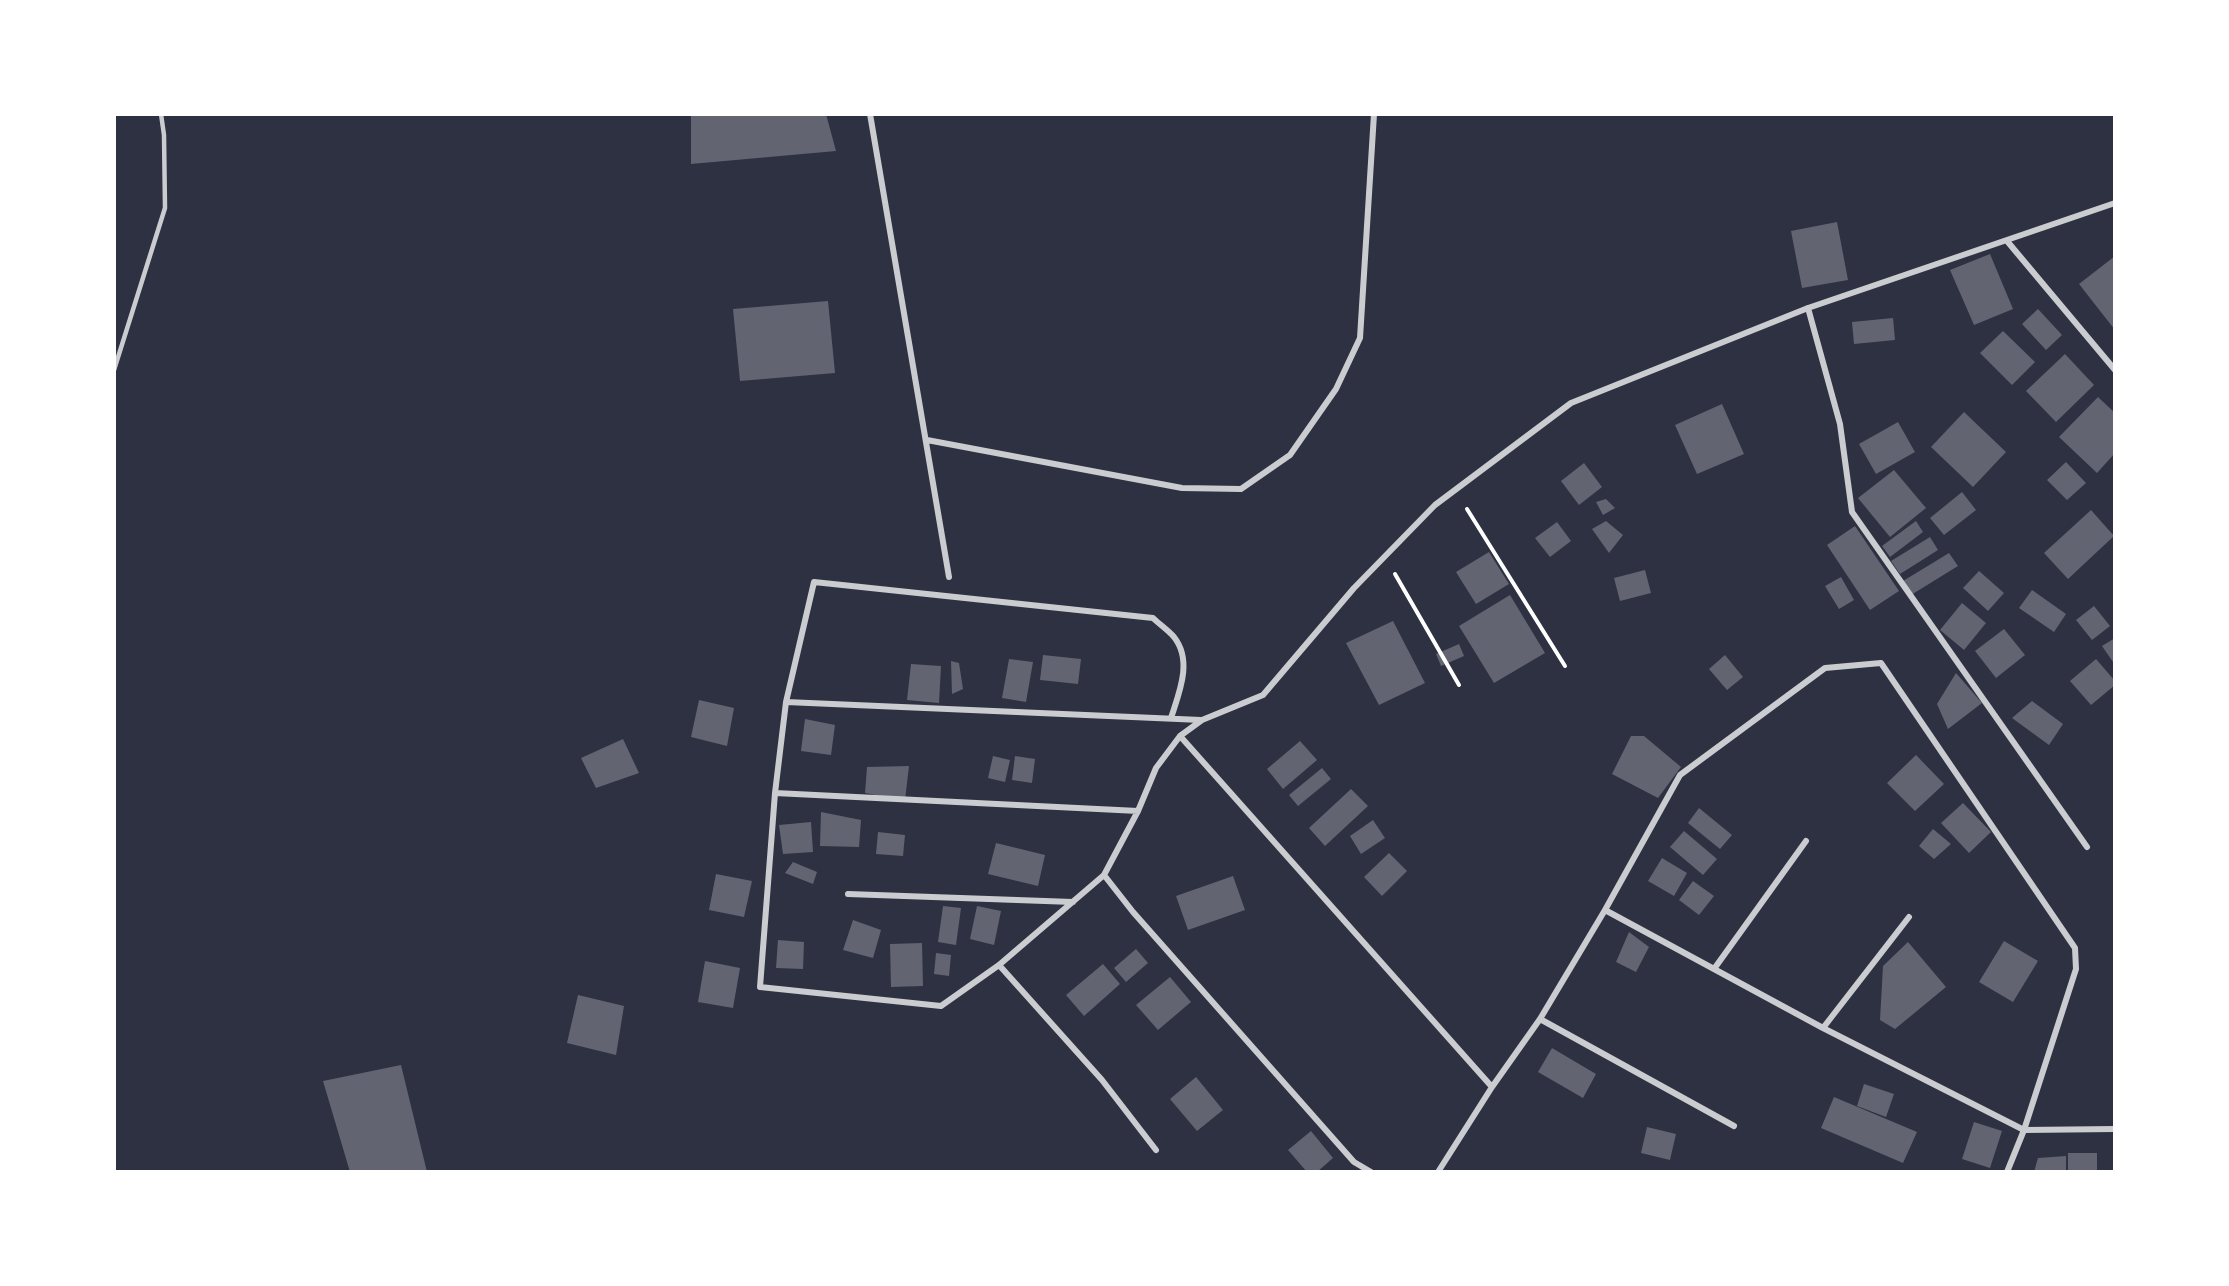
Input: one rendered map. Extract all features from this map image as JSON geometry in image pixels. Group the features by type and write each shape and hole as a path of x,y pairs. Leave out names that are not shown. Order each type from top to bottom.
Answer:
{"street":[{"path":"870,114 949,577"},
{"path":"927,440 1182,488 1241,489 1290,455 1336,388 1360,338 1374,114"},
{"path":"1171,718 1182,684 1184,659 1174,638 1153,618 814,582 786,702 775,793 760,987 940,1005 999,965 1104,875 1138,811 1156,768 1180,736 1202,720 1263,695 1354,588 1435,506 1571,403 1808,308 2115,202"},
{"path":"2007,241 2115,370"},
{"path":"1808,308 1840,424 1852,512 2087,847"},
{"path":"1438,1172 1540,1019 1605,910 1680,776 1825,668 1881,663 2075,948 2076,969 2024,1130 2007,1172"},
{"path":"786,702 1202,720"},
{"path":"1180,736 1492,1088"},
{"path":"775,793 1138,811"},
{"path":"1714,969 1806,841"},
{"path":"1104,875 1141,921 1354,1162 1371,1172"},
{"path":"848,894 1074,902"},
{"path":"1605,910 1823,1028 2024,1130 2115,1129"},
{"path":"1823,1028 1909,917"},
{"path":"999,965 1102,1080 1156,1150"},
{"path":"1540,1019 1734,1126"}],"lane":[{"path":"114,370 140,294 165,208 165,135 161,114"}],"path":[{"path":"1456,490 1565,666"},
{"path":"1385,556 1459,685"}],"building":[{"path":"691,114 826,114 836,151 691,164"},
{"path":"1837,222 1848,280 1802,288 1791,231"},
{"path":"1990,254 2013,309 1974,325 1950,270"},
{"path":"2115,256 2115,330 2079,284"},
{"path":"828,301 835,373 740,381 733,309"},
{"path":"2038,309 2062,335 2046,350 2022,324"},
{"path":"1893,318 1895,340 1854,344 1852,322"},
{"path":"2003,331 2035,362 2012,385 1980,353"},
{"path":"2065,354 2094,385 2056,422 2026,391"},
{"path":"2098,397 2115,413 2115,453 2097,473 2059,437"},
{"path":"1722,404 1744,454 1697,474 1675,425"},
{"path":"1964,412 2006,452 1973,487 1931,447"},
{"path":"1898,422 1915,452 1876,474 1859,444"},
{"path":"2066,462 2086,483 2067,500 2047,480"},
{"path":"1584,463 1602,487 1579,505 1561,481"},
{"path":"1894,470 1926,508 1890,537 1858,498"},
{"path":"1962,492 1976,510 1944,535 1930,518"},
{"path":"1606,499 1615,508 1603,515 1596,502"},
{"path":"2091,510 2114,536 2068,579 2044,553"},
{"path":"1606,521 1623,535 1609,553 1592,529"},
{"path":"1916,521 1923,532 1890,557 1882,546"},
{"path":"1557,522 1571,541 1550,557 1535,538"},
{"path":"1855,526 1899,591 1870,610 1827,545"},
{"path":"1930,537 1938,550 1900,574 1891,561"},
{"path":"1489,552 1509,584 1476,604 1456,572"},
{"path":"1949,553 1958,566 1911,595 1903,581"},
{"path":"1645,570 1651,593 1620,601 1614,578"},
{"path":"1979,571 2004,593 1988,611 1963,588"},
{"path":"1841,577 1854,600 1839,609 1825,586"},
{"path":"2032,590 2066,614 2054,632 2019,608"},
{"path":"1510,595 1545,653 1494,683 1459,626"},
{"path":"1962,603 1986,623 1964,650 1940,630"},
{"path":"2094,606 2110,626 2092,640 2076,620"},
{"path":"1393,621 1425,683 1379,705 1346,643"},
{"path":"2004,629 2025,655 1996,678 1975,651"},
{"path":"2115,638 2115,665 2102,646"},
{"path":"1459,644 1464,656 1441,666 1436,654"},
{"path":"1043,655 1081,659 1078,684 1040,680"},
{"path":"1725,655 1743,677 1727,690 1709,669"},
{"path":"1009,659 1033,662 1026,702 1002,698"},
{"path":"2096,659 2115,681 2115,685 2091,705 2070,681"},
{"path":"951,661 959,663 963,689 952,694"},
{"path":"911,664 941,666 939,703 907,700"},
{"path":"1956,673 1982,703 1948,729 1937,704"},
{"path":"699,700 734,708 727,746 691,737"},
{"path":"2032,701 2063,724 2049,745 2012,718"},
{"path":"805,719 835,725 831,755 801,751"},
{"path":"1631,736 1644,736 1681,767 1658,798 1612,774"},
{"path":"623,739 639,773 596,788 581,758"},
{"path":"1300,741 1317,760 1283,789 1267,769"},
{"path":"1916,755 1944,784 1915,811 1887,783"},
{"path":"993,756 1010,760 1005,782 988,778"},
{"path":"1015,756 1035,759 1032,783 1012,780"},
{"path":"909,766 905,800 865,793 867,767"},
{"path":"1322,768 1331,779 1298,806 1289,795"},
{"path":"1351,789 1368,806 1325,846 1309,828"},
{"path":"1963,803 1991,832 1969,853 1941,823"},
{"path":"1699,808 1732,835 1720,849 1688,823"},
{"path":"821,812 861,820 859,847 820,846"},
{"path":"1373,820 1385,838 1361,854 1350,836"},
{"path":"811,822 813,852 783,854 779,825"},
{"path":"1933,829 1951,844 1934,859 1919,846"},
{"path":"1684,831 1717,859 1703,875 1670,847"},
{"path":"878,832 905,835 903,856 876,854"},
{"path":"996,843 1045,855 1038,886 988,874"},
{"path":"1389,853 1407,871 1382,896 1364,877"},
{"path":"1662,858 1687,873 1674,896 1648,881"},
{"path":"793,862 817,872 813,884 785,873"},
{"path":"716,874 752,881 744,917 709,910"},
{"path":"1233,876 1245,910 1188,930 1176,896"},
{"path":"1693,881 1714,896 1699,915 1679,900"},
{"path":"943,906 961,908 956,945 938,942"},
{"path":"977,906 1001,911 994,945 970,939"},
{"path":"853,920 881,930 873,958 843,950"},
{"path":"1629,932 1649,947 1636,972 1616,962"},
{"path":"778,940 804,942 803,969 776,968"},
{"path":"2004,941 2038,961 2013,1002 1979,982"},
{"path":"1908,942 1946,987 1895,1029 1880,1020 1883,966"},
{"path":"922,943 923,986 891,987 890,944"},
{"path":"1136,949 1148,963 1126,982 1114,968"},
{"path":"936,953 951,955 949,976 934,974"},
{"path":"705,961 740,968 733,1008 698,1002"},
{"path":"1103,964 1120,984 1084,1016 1066,995"},
{"path":"1170,977 1191,1002 1158,1030 1136,1005"},
{"path":"578,995 624,1006 616,1055 567,1043"},
{"path":"1552,1048 1596,1074 1583,1098 1538,1072"},
{"path":"401,1065 427,1172 350,1172 323,1081"},
{"path":"1196,1077 1223,1110 1197,1131 1170,1099"},
{"path":"1864,1084 1894,1094 1886,1117 1857,1106"},
{"path":"1834,1097 1917,1132 1903,1163 1821,1128"},
{"path":"1974,1122 2002,1131 1990,1168 1962,1159"},
{"path":"1647,1127 1676,1134 1670,1160 1641,1153"},
{"path":"1311,1131 1333,1158 1317,1172 1307,1172 1288,1150"},
{"path":"2068,1153 2097,1153 2097,1172 2068,1172"},
{"path":"2066,1156 2066,1172 2034,1172 2038,1158"}]}
